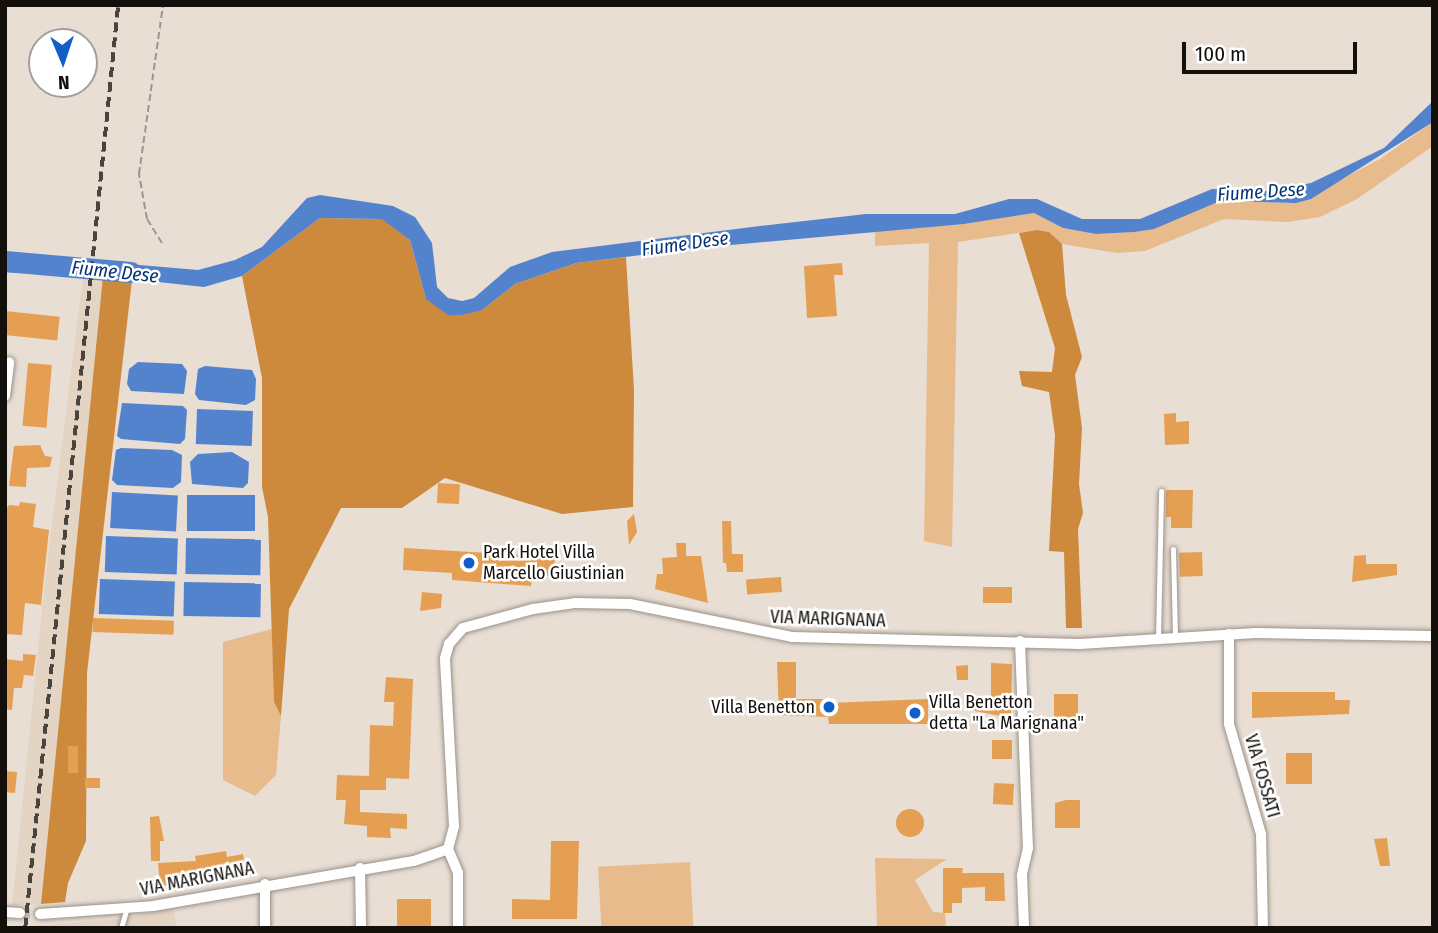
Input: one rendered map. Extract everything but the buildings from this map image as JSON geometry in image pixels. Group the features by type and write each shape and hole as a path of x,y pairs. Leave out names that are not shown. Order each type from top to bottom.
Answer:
{"street":[{"path":"5,396 9,362"},
{"name":"VIA MARIGNANA","path":"40,914 127,910 265,884 414,861 448,849 454,826 445,658 454,635 463,628 575,603 630,604 792,637 1157,642 1229,634 1433,636"},
{"name":"VIA FOSSATI","path":"1229,634 1228,724 1261,834 1263,928"},
{"path":"1020,641 1028,848 1022,875 1024,928"},
{"path":"448,849 458,873 458,928"},
{"path":"360,868 361,928"},
{"path":"265,884 265,928"},
{"path":"5,912 20,913"}],"lane":[{"path":"1157,642 1161,491"},
{"path":"1173,549 1175,641"},
{"path":"121,928 127,910"}],"path":[{"path":"162,243 147,219 139,174 163,5"}],"shaded area":[{"path":"1433,122 1433,146 1357,199 1320,217 1288,222 1224,219 1145,251 1117,253 1062,244 1049,232 1037,230 958,242 952,547 924,541 929,243 875,246 875,231 964,224 1034,213 1063,228 1096,234 1134,232 1220,201 1296,203 1380,159"},
{"path":"320,218 382,219 395,226 410,240 426,299 482,310 515,284 576,263 626,257 634,390 633,507 562,514 445,478 402,508 341,508 289,609 281,716 274,702 268,517 262,487 262,378 242,276"},
{"path":"1037,230 1049,232 1062,244 1066,295 1082,357 1075,375 1082,428 1079,484 1083,513 1078,529 1082,628 1066,628 1064,552 1049,551 1055,435 1049,392 1022,386 1019,371 1052,372 1055,348 1019,233"},
{"path":"85,260 105,262 41,904 12,905 46,572"},
{"path":"103,276 132,280 87,673 86,841 68,883 65,902 41,904"},
{"path":"272,629 274,702 281,716 276,775 255,796 223,780 223,642"},
{"path":"875,858 947,859 915,880 933,912 945,913 946,928 877,928"},
{"path":"690,862 693,928 601,928 598,867"},
{"path":"174,909 176,928 10,928 121,919"}],"water":[{"path":"1433,101 1433,122 1311,199 1296,203 1220,201 1154,229 1134,232 1096,234 1063,228 1034,213 964,224 698,248 576,263 515,284 482,310 461,315 448,315 426,299 410,240 382,219 320,218 242,276 204,287 103,276 105,262 198,270 235,260 262,247 307,198 320,195 393,206 415,217 432,243 437,287 448,298 462,301 474,298 510,267 552,252 769,225 866,214 955,214 1009,199 1037,199 1082,219 1140,219 1212,189 1268,191 1311,183 1384,148"},
{"path":"5,251 31,261 43,256 85,260 84,277 5,272"},
{"path":"138,362 182,364 187,371 184,394 131,391 127,384 129,369"},
{"path":"205,366 252,370 256,379 255,400 246,405 199,400 195,394 198,369"},
{"path":"122,403 183,406 187,410 185,439 180,444 121,439 117,436"},
{"path":"197,409 253,411 252,446 196,444"},
{"path":"116,450 172,450 182,455 181,482 173,488 117,485 112,480"},
{"path":"232,452 249,462 248,483 243,488 192,484 190,462 198,454"},
{"path":"112,492 178,495 176,531 110,528"},
{"path":"187,495 255,495 255,531 187,531"},
{"path":"106,536 178,539 177,574 105,572"},
{"path":"186,538 261,539 260,575 185,574"},
{"path":"100,579 175,582 174,617 99,614"},
{"path":"184,582 261,583 260,617 183,616"}],"waterway":[{"name":"Fiume Dese","path":"5,261 131,272"}],"tunnel":[{"path":"20,913 40,914"}],"railway":[{"path":"25,928 118,5"}],"place":[{"name":"Park Hotel Villa Marcello Giustinian","path":"469,563"},
{"name":"Villa Benetton","path":"829,707"},
{"name":"Villa Benetton detta \"La Marignana\"","path":"915,713"}]}
